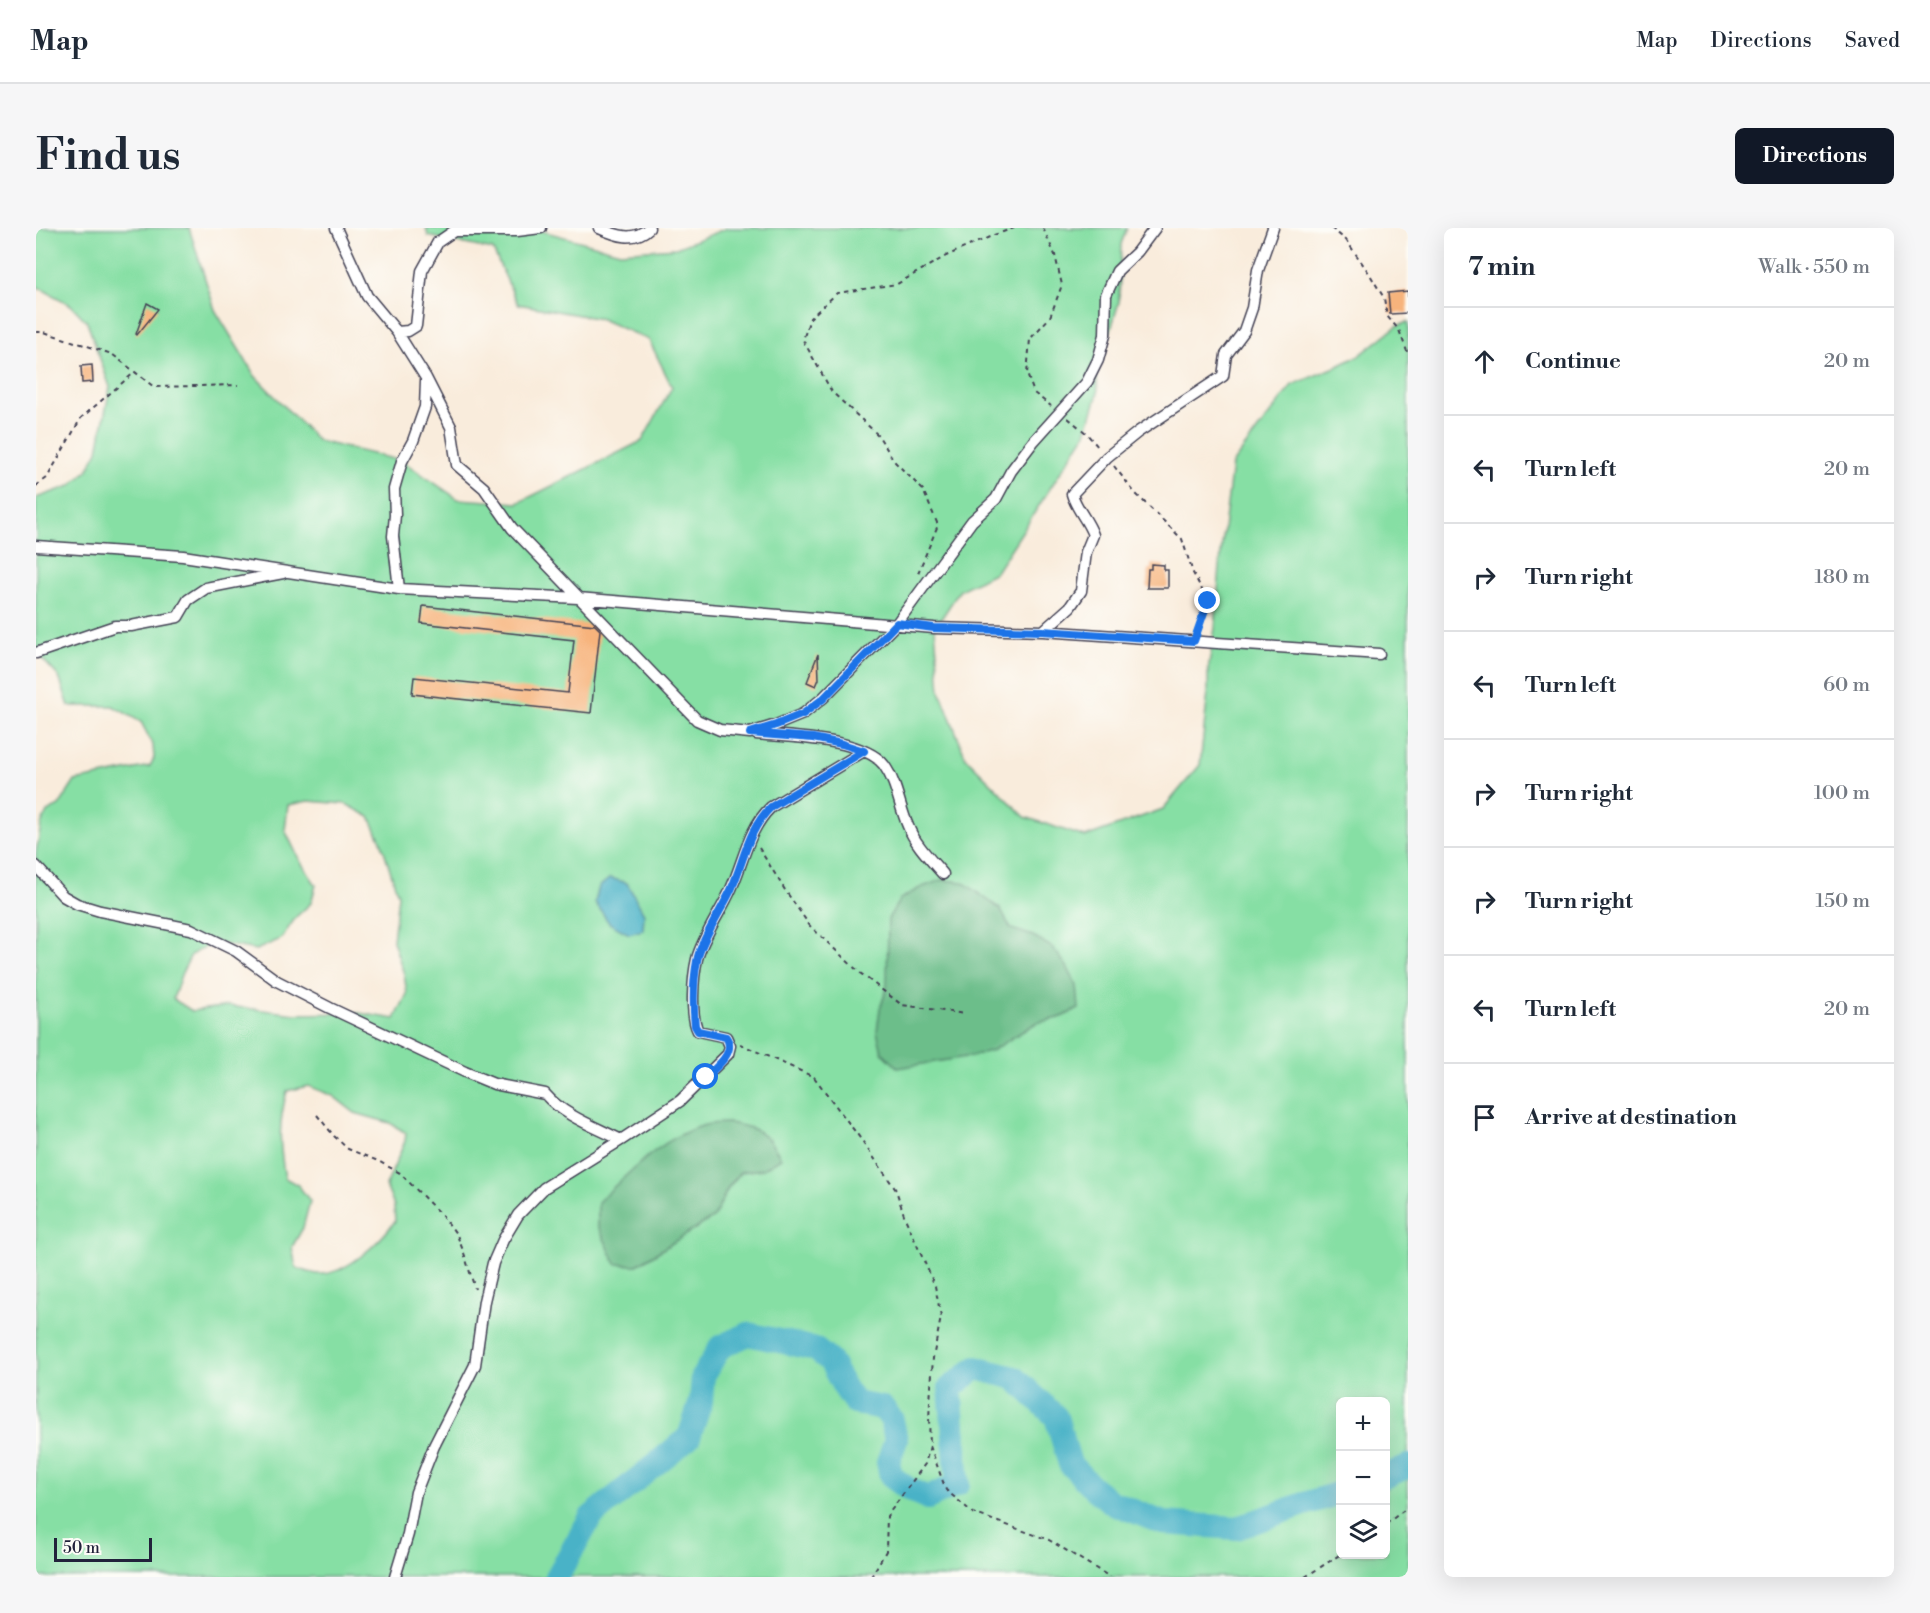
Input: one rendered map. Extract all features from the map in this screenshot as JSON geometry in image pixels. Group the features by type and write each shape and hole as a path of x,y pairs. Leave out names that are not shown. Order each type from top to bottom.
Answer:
{"street":[{"path":"336,228 367,296 397,332 426,378 451,427 457,465 484,488 512,528 697,720 720,730 813,738 842,744 864,751 883,764 895,786 908,827 923,852 943,874"},
{"path":"397,332 408,331 416,326 422,271 438,242 454,231 517,231 541,228"},
{"path":"599,228 618,237 642,235 649,228"},
{"path":"750,733 803,714 823,699 897,623 972,521 996,500 1011,471 1087,382 1098,360 1105,335 1106,294 1117,271 1137,252 1155,228"},
{"path":"1042,631 1070,607 1080,591 1086,552 1093,535 1089,523 1074,503 1072,494 1107,457 1138,432 1223,376 1226,355 1244,331 1252,308 1257,270 1273,228"},
{"path":"399,589 393,536 394,489 402,460 413,441 425,407 426,378"},
{"path":"36,546 183,556 399,589 578,598 897,623 934,628 1042,631 1379,654"},
{"path":"36,653 115,626 131,626 178,617 188,600 206,588 289,572"},
{"path":"395,1577 420,1483 434,1446 475,1365 492,1263 503,1239 519,1215 544,1188 680,1101 728,1054 730,1046 726,1037 698,1031 695,1026 693,986 697,958 732,887 751,836 762,816 771,807 864,751"},
{"path":"36,866 63,896 77,904 100,911 191,929 236,951 277,981 330,1008 494,1084 545,1094 563,1110 621,1140"}],"path":[{"path":"915,580 938,525 923,490 895,462 878,435 832,392 803,340 810,318 837,293 897,284 946,256 1014,228"},
{"path":"1043,228 1055,255 1062,285 1050,317 1030,339 1028,374 1034,393 1086,433 1135,493 1182,539 1193,573 1208,601 1194,641"},
{"path":"1331,228 1346,240 1370,273 1384,298 1387,316 1399,330 1408,354"},
{"path":"36,332 44,332 112,354 154,387 238,385"},
{"path":"36,486 46,478 81,418 135,372"},
{"path":"751,836 810,926 860,973 902,1005 965,1014"},
{"path":"726,1037 814,1077 826,1097 863,1142 896,1190 905,1218 935,1286 941,1317 933,1358 929,1418 930,1446 926,1464 887,1516 886,1551 872,1577"},
{"path":"316,1116 348,1149 400,1173 445,1219 457,1235 474,1289 484,1301"},
{"path":"930,1446 946,1490 973,1513 1049,1540 1110,1577"},
{"path":"1390,1521 1408,1507"},
{"path":"1305,1577 1336,1557"}],"green space":[{"path":"36,228 189,228 215,310 255,376 318,441 402,461 458,499 518,503 642,441 672,387 649,340 601,319 518,304 493,250 428,236 426,228 531,228 620,252 676,248 727,228 1127,228 1121,244 1119,302 1096,368 1098,393 1086,433 996,572 960,590 935,628 940,691 966,758 1025,817 1085,837 1163,809 1200,765 1208,692 1208,670 1215,628 1232,464 1292,385 1360,355 1397,326 1408,322 1408,1577 36,1577 36,853 41,825 47,812 59,806 75,781 150,766 154,758 153,745 141,722 113,706 69,706 59,677 36,652 36,498 70,486 87,471 98,451 110,387 87,322 71,305 36,286","holes":["308,801 346,804 370,817 381,841 398,895 393,941 404,974 407,994 395,1019 359,1013 296,1014 228,1006 192,1011 173,999 191,955 213,942 256,950 281,939 296,917 311,903 316,885 300,861 285,830 288,805","941,880 962,882 1000,909 1011,929 1033,936 1059,1018 1036,1022 993,1050 880,1009 887,988","308,1086 333,1096 355,1113 390,1123 406,1133 405,1141 386,1186 394,1206 395,1221 362,1256 329,1273 316,1274 296,1268 292,1247 303,1228 310,1201 298,1185 285,1178 280,1134 287,1091","770,1139 763,1169 741,1172 728,1188 714,1217 637,1265"]},
{"path":"941,880 963,882 1000,909 1011,929 1033,936 1053,948 1066,965 1077,986 1079,1009 1059,1018 1036,1023 993,1050 972,1056 898,1068 882,1052 877,1031 880,1009 887,988 888,919 900,899"},
{"path":"729,1123 755,1129 761,1133 771,1142 781,1158 763,1169 740,1172 728,1188 714,1217 637,1265 616,1264 598,1226 598,1202 647,1157 674,1138 705,1125"}],"water":[{"path":"610,878 627,883 644,914 643,930 629,934 609,923 595,902 599,887"}],"building":[{"path":"1408,291 1408,313 1390,314 1388,293"},
{"path":"147,303 158,309 137,335 136,334"},
{"path":"92,365 93,382 82,383 81,366"},
{"path":"1151,564 1164,565 1164,570 1168,570 1168,588 1147,588 1148,569 1151,569"},
{"path":"423,606 595,625 600,630 591,713 412,694 414,677 568,693 574,640 421,623"},
{"path":"818,654 819,679 816,686 807,682"}],"waterway":[{"path":"557,1577 591,1517 689,1437 701,1401 703,1376 720,1347 748,1334 815,1349 830,1361 855,1403 883,1408 892,1420 896,1440 888,1462 891,1476 908,1489 928,1498 958,1484 950,1388 976,1368 1015,1378 1056,1417 1070,1464 1092,1487 1111,1502 1163,1523 1237,1528 1336,1494"},
{"path":"1390,1474 1408,1466"}],"route":[{"path":"706,1077 728,1054 730,1046 726,1037 698,1031 695,1026 693,986 697,958 732,887 751,836 762,816 771,807 864,751 813,738 750,733 803,714 823,699 897,623 934,628 1042,631 1194,641 1208,601"}]}
